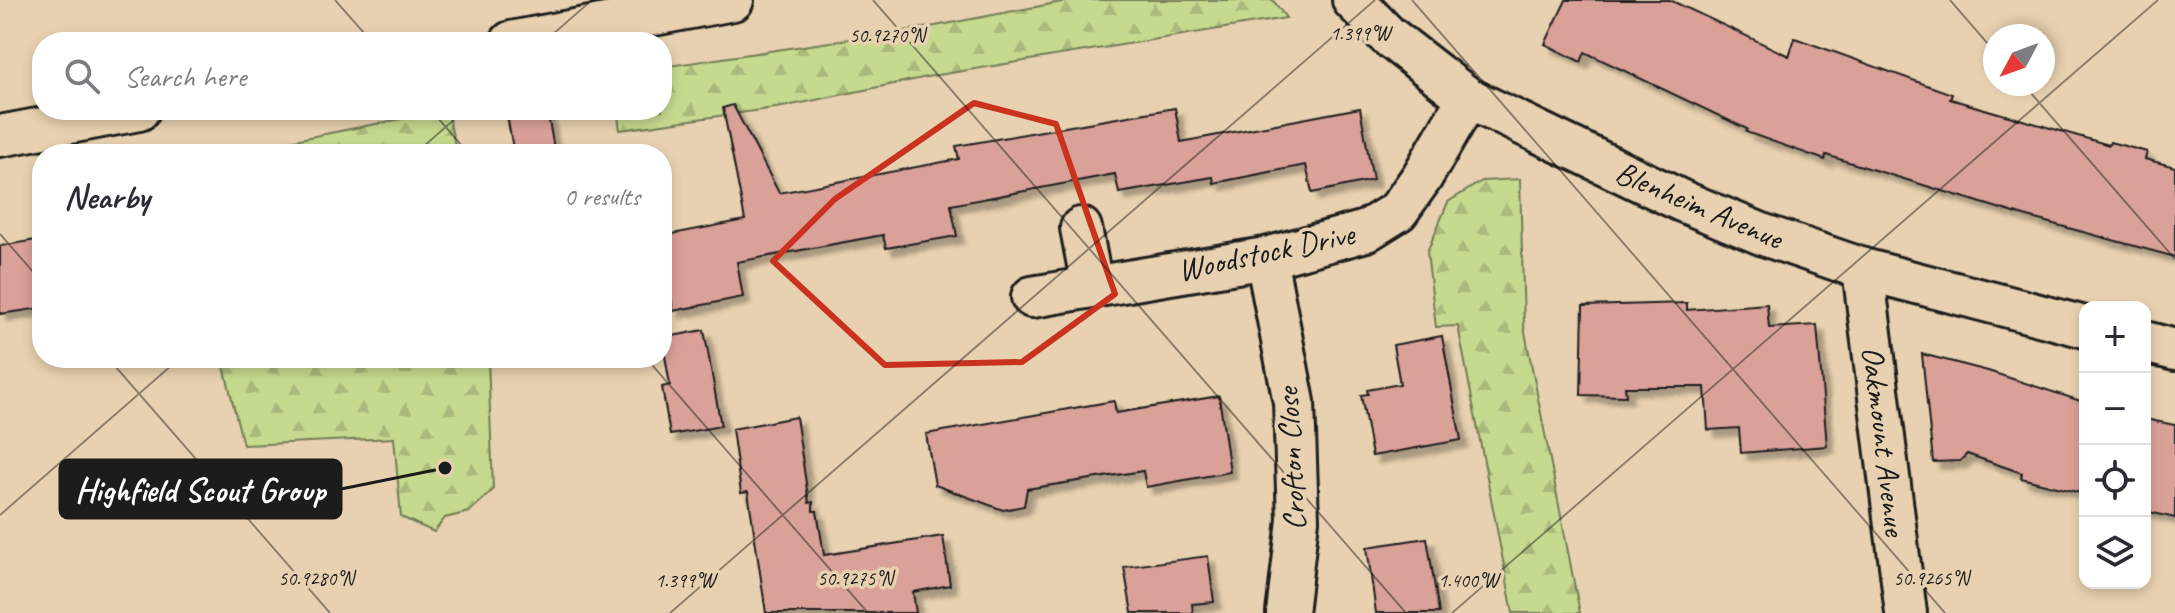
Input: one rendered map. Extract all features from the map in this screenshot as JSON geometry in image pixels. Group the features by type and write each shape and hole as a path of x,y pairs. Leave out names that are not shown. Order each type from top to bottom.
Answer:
{"street":[{"path":"564,32 733,0"},
{"name":"Blenheim Avenue","path":"1353,0 1387,35 1468,98 1682,201 1764,235 1863,269 2079,325"},
{"name":"Woodstock Drive","path":"1032,297 1266,258 1366,231 1398,211 1422,177 1468,98"},
{"path":"0,136 86,120"},
{"path":"1081,228 1092,286"},
{"name":"Crofton Close","path":"1266,258 1294,402 1298,520 1287,613"},
{"name":"Oakmount Avenue","path":"1863,269 1906,613"},
{"path":"2151,344 2175,350"}],"highlighted area":[{"path":"974,103 1056,124 1115,294 1022,362 885,365 773,261 835,199"}],"green space":[{"path":"1072,0 1273,0 1286,18 932,76 782,107 620,130 618,120 672,120 672,66 930,27"},
{"path":"396,120 449,120 455,144 274,144"},
{"path":"1520,179 1524,327 1580,613 1513,613 1458,326 1436,327 1427,252 1448,202 1482,181"},
{"path":"224,368 488,368 493,490 469,512 445,518 434,532 401,517 394,438 243,445"}],"building":[{"path":"1566,0 1670,0 1789,56 1795,38 1952,94 1950,99 2109,145 2110,142 2147,152 2145,159 2175,167 2175,257 2024,216 1826,155 1825,160 1746,132 1747,129 1585,52 1581,62 1545,44"},
{"path":"733,105 779,193 959,159 956,146 1175,108 1181,142 1360,108 1373,180 1312,193 1306,165 1214,183 1213,177 1119,193 1115,174 951,205 957,236 886,248 883,235 737,262 743,297 673,311 672,234 745,220 723,108"},
{"path":"508,120 549,120 553,144 512,144"},
{"path":"32,241 32,309 0,314 0,246"},
{"path":"1687,303 1687,310 1767,304 1769,328 1817,325 1827,446 1741,453 1739,428 1708,430 1705,387 1625,387 1626,396 1581,395 1583,306"},
{"path":"704,330 721,426 670,435 662,387 670,385 667,368 672,368 672,336"},
{"path":"1442,336 1461,440 1372,456 1361,395 1368,394 1367,390 1400,384 1393,345"},
{"path":"1922,354 2079,400 2079,492 2021,478 2022,473 1967,454 1960,461 1933,462"},
{"path":"1219,396 1230,472 1146,487 1143,471 1027,489 1024,506 1003,510 935,485 926,434 1114,401 1116,413"},
{"path":"796,417 809,503 813,502 813,511 817,511 824,555 943,536 950,585 913,592 916,613 766,613 748,492 741,493 732,429"},
{"path":"2151,420 2175,425 2175,518 2151,512"},
{"path":"1427,538 1439,613 1376,613 1367,547"},
{"path":"1208,556 1214,602 1192,604 1193,613 1132,613 1124,567"}],"place":[{"name":"Highfield Scout Group","path":"445,468"}]}
